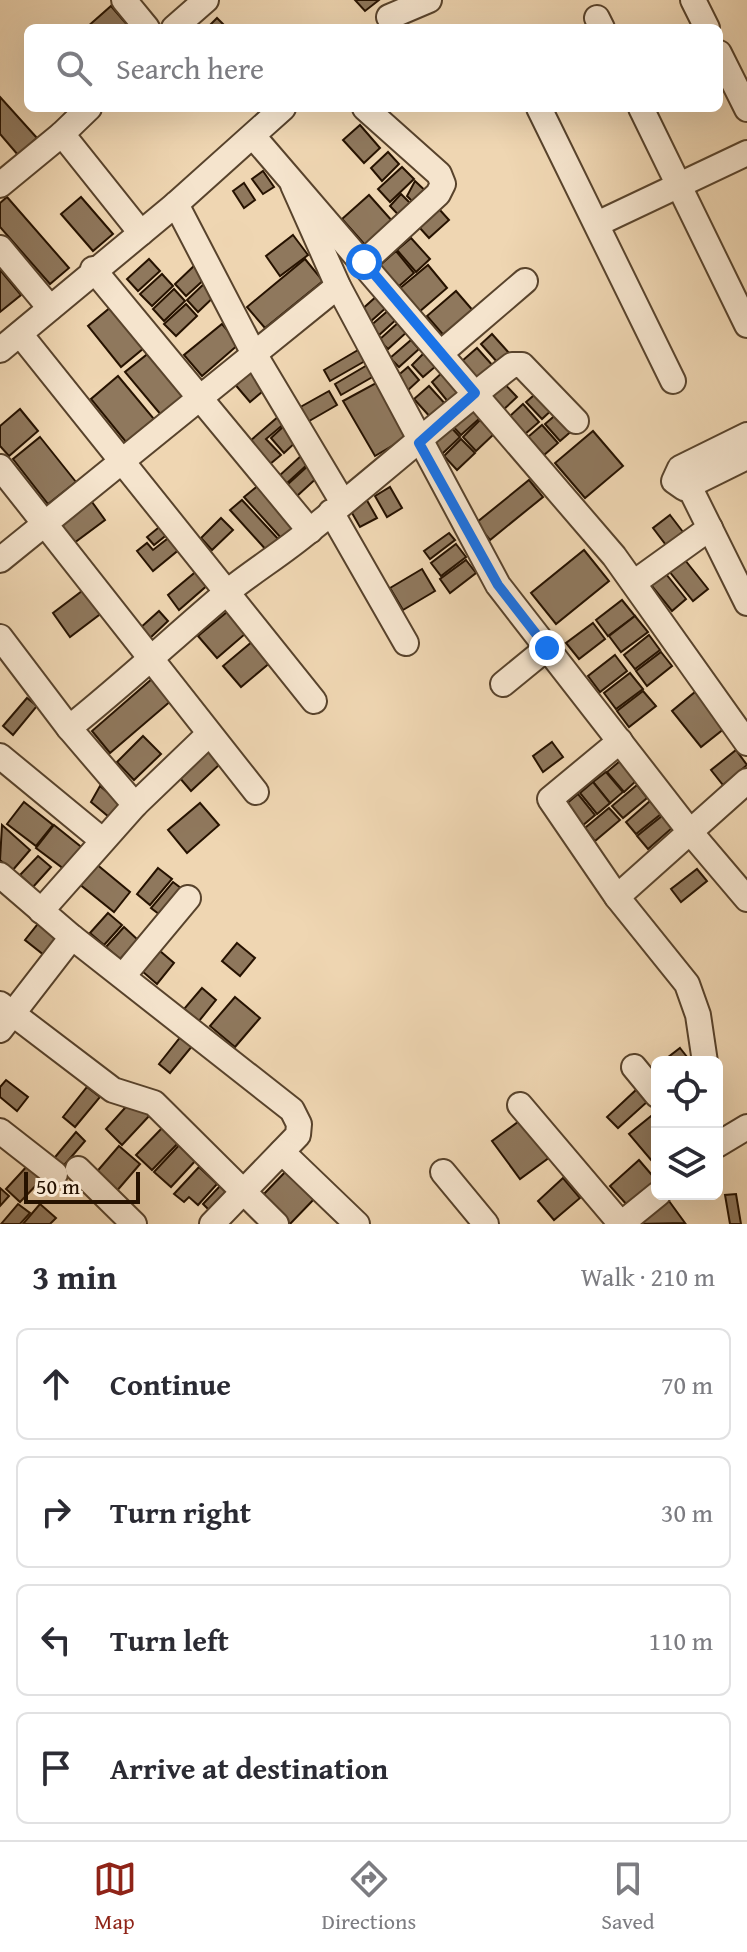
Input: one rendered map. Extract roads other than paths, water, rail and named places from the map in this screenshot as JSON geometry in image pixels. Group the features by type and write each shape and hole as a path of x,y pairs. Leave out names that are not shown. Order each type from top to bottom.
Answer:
{"street":[{"path":"124,0 144,24"},
{"path":"179,24 206,0"},
{"path":"382,23 407,0"},
{"path":"382,23 428,0"},
{"path":"693,0 705,24"},
{"path":"723,61 747,109"},
{"path":"0,185 85,112"},
{"path":"0,350 93,269 176,204 279,112"},
{"path":"364,262 438,194 443,184 439,174 369,112"},
{"path":"541,112 673,381"},
{"path":"643,112 747,325"},
{"path":"62,134 141,233"},
{"path":"253,136 635,582 747,743"},
{"path":"597,224 747,153"},
{"path":"293,185 338,286 419,443 498,585 691,833 747,899"},
{"path":"176,204 337,506 406,643"},
{"path":"0,248 50,308"},
{"path":"93,269 310,531"},
{"path":"441,353 525,281"},
{"path":"0,560 197,397 338,286"},
{"path":"20,334 123,458 314,701"},
{"path":"69,728 151,663 227,592 310,531 337,506 419,443 475,393 517,364 576,421"},
{"path":"747,435 676,471 673,475 676,486 689,486 747,457"},
{"path":"0,467 151,663 256,792"},
{"path":"689,486 747,603"},
{"path":"635,582 710,528"},
{"path":"0,637 69,728 135,805"},
{"path":"503,684 547,648"},
{"path":"41,911 135,805 209,734"},
{"path":"620,741 550,799 617,897 687,984 698,1015 704,1056"},
{"path":"0,756 102,840"},
{"path":"617,897 747,781"},
{"path":"0,875 72,937 292,1110 299,1124 298,1135 212,1224"},
{"path":"123,976 188,898"},
{"path":"72,937 4,1016 113,1090 154,1103 276,1224"},
{"path":"634,1067 651,1088"},
{"path":"520,1105 621,1224 651,1200"},
{"path":"0,1131 66,1172 134,1224"},
{"path":"282,1152 357,1224"},
{"path":"443,1172 486,1224"}]}
